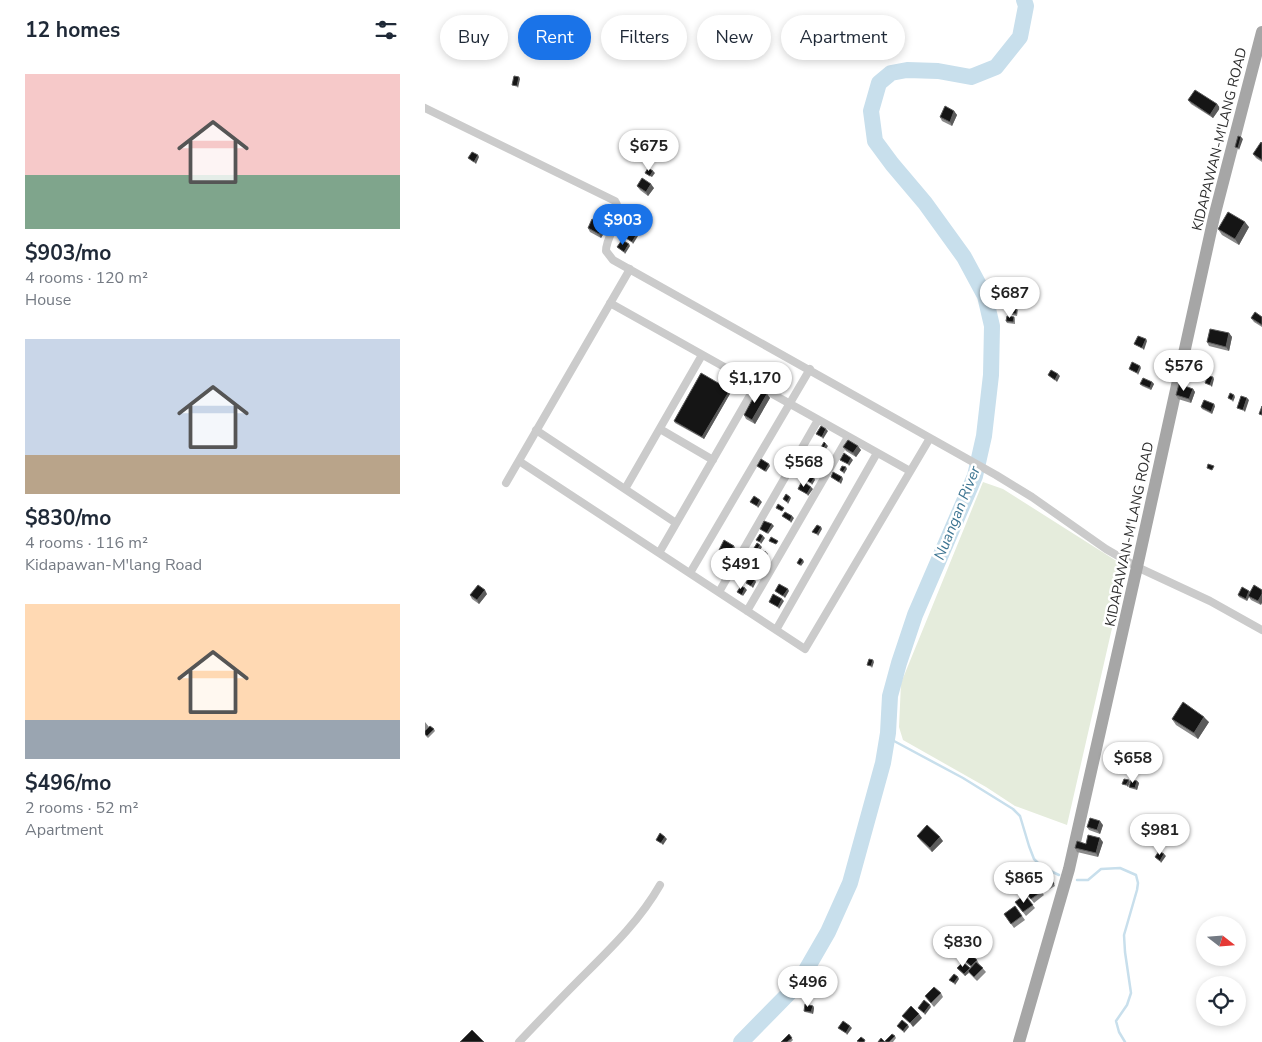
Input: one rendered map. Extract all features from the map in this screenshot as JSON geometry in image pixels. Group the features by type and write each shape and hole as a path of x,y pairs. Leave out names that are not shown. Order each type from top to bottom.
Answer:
{"main road":[{"name":"KIDAPAWAN-M'LANG ROAD","path":"1019,1042 1069,870 1214,217 1262,32"}],"street":[{"path":"425,108 615,201 619,207 619,214 605,245 605,251 613,260 996,475 1106,549 1137,567 1211,601 1262,630"},
{"path":"506,483 630,269"},
{"path":"610,303 910,472"},
{"path":"625,489 702,355"},
{"path":"690,573 810,369"},
{"path":"659,553 756,385"},
{"path":"719,592 818,420"},
{"path":"660,429 713,460"},
{"path":"536,430 676,523"},
{"path":"747,611 848,436"},
{"path":"519,461 805,649 930,438"},
{"path":"776,630 877,453"},
{"path":"519,1042 613,946 650,903 660,885"}],"green space":[{"path":"983,482 1003,489 1126,567 1067,825 1015,806 986,787 903,740 899,727 901,683"}],"building":[{"path":"514,76 519,77 517,86 512,85"},
{"path":"1195,90 1217,104 1210,115 1188,100"},
{"path":"945,106 954,111 950,122 940,117"},
{"path":"1238,136 1241,137 1238,148 1235,147"},
{"path":"1262,143 1262,160 1253,154"},
{"path":"472,152 478,155 474,162 468,158"},
{"path":"648,168 653,171 650,176 645,173"},
{"path":"642,178 651,184 646,192 637,186"},
{"path":"629,210 633,212 631,218 627,216"},
{"path":"1228,212 1245,222 1235,239 1218,229"},
{"path":"592,219 601,223 599,234 588,228"},
{"path":"628,228 637,234 632,242 623,236"},
{"path":"622,240 629,244 624,252 617,247"},
{"path":"1007,304 1012,304 1012,308 1017,308 1016,314 1006,312"},
{"path":"1255,312 1262,317 1262,325 1251,318"},
{"path":"1007,316 1014,317 1013,322 1006,321"},
{"path":"1210,329 1229,333 1226,347 1207,342"},
{"path":"1138,336 1146,339 1142,348 1134,344"},
{"path":"1132,362 1140,366 1137,373 1129,369"},
{"path":"1051,370 1058,374 1055,380 1048,375"},
{"path":"701,373 730,390 702,437 674,421"},
{"path":"1208,376 1213,377 1210,385 1205,383"},
{"path":"1143,378 1152,382 1150,388 1140,384"},
{"path":"1179,384 1193,389 1189,399 1176,395"},
{"path":"758,389 767,394 752,420 744,415"},
{"path":"1230,393 1234,395 1232,400 1228,398"},
{"path":"1241,396 1247,398 1243,410 1237,408"},
{"path":"1204,400 1214,404 1211,412 1201,407"},
{"path":"821,426 826,429 822,437 816,434"},
{"path":"848,440 858,446 853,453 843,447"},
{"path":"824,442 826,444 823,450 820,449"},
{"path":"824,452 828,454 823,462 820,459"},
{"path":"844,453 851,458 848,464 840,460"},
{"path":"805,455 810,457 805,465 801,462"},
{"path":"761,459 769,464 765,471 757,466"},
{"path":"814,461 819,464 814,472 809,469"},
{"path":"1208,464 1214,466 1212,470 1207,468"},
{"path":"842,466 846,467 843,472 840,470"},
{"path":"833,472 842,477 839,482 831,477"},
{"path":"806,474 814,478 811,483 803,478"},
{"path":"802,481 811,487 807,494 798,489"},
{"path":"786,494 790,497 787,502 783,499"},
{"path":"754,496 760,500 757,506 750,502"},
{"path":"778,504 784,508 782,511 776,508"},
{"path":"785,512 792,516 790,521 782,516"},
{"path":"764,521 772,524 767,533 760,529"},
{"path":"817,525 821,527 817,534 812,532"},
{"path":"760,534 763,536 760,542 756,540"},
{"path":"771,537 778,541 776,544 769,541"},
{"path":"724,540 734,546 728,555 719,550"},
{"path":"757,543 760,545 757,550 754,548"},
{"path":"763,551 766,552 763,558 760,556"},
{"path":"800,558 803,560 800,565 797,563"},
{"path":"744,562 750,565 746,571 741,568"},
{"path":"755,568 760,571 756,578 751,575"},
{"path":"738,571 744,574 740,580 735,577"},
{"path":"749,577 755,580 751,586 746,583"},
{"path":"779,584 788,589 783,596 775,591"},
{"path":"478,585 485,590 477,600 470,595"},
{"path":"1254,585 1262,590 1258,601 1248,596"},
{"path":"741,586 745,588 742,595 737,592"},
{"path":"1242,587 1249,591 1246,599 1238,595"},
{"path":"773,594 782,599 778,607 769,602"},
{"path":"869,659 873,660 871,666 867,665"},
{"path":"1183,702 1204,717 1194,733 1172,719"},
{"path":"430,726 434,729 427,736 425,731"},
{"path":"1124,779 1129,780 1126,785 1122,784"},
{"path":"1131,780 1137,781 1135,788 1129,787"},
{"path":"1090,818 1100,821 1097,830 1087,827"},
{"path":"927,825 940,837 930,848 917,836"},
{"path":"660,833 665,837 661,843 656,840"},
{"path":"1088,835 1100,838 1096,853 1075,848 1077,841 1086,844"},
{"path":"1159,851 1164,854 1160,861 1155,857"},
{"path":"1050,877 1054,884 1046,888 1042,881"},
{"path":"1036,885 1041,892 1031,899 1026,893"},
{"path":"1025,895 1033,905 1023,912 1015,902"},
{"path":"1015,906 1022,916 1011,924 1004,914"},
{"path":"949,945 957,951 953,956 946,951"},
{"path":"967,951 977,960 971,966 961,957"},
{"path":"963,962 970,968 964,974 957,968"},
{"path":"976,962 983,968 974,977 968,971"},
{"path":"954,974 958,977 954,983 949,980"},
{"path":"934,987 941,993 931,1003 925,996"},
{"path":"924,1000 930,1005 924,1013 918,1008"},
{"path":"805,1004 813,1006 811,1012 804,1011"},
{"path":"911,1006 919,1014 910,1023 902,1016"},
{"path":"902,1020 908,1025 903,1031 897,1026"},
{"path":"843,1021 850,1026 846,1033 838,1028"},
{"path":"472,1030 484,1042 460,1042"},
{"path":"789,1034 792,1038 787,1042 781,1042"},
{"path":"892,1034 895,1036 889,1042 886,1042 885,1041"},
{"path":"861,1037 865,1040 864,1042 857,1041"}],"waterway":[{"name":"Nuangan River","path":"741,1042 798,984 828,932 850,883 883,763 888,733 890,696 899,663 915,615 975,476 984,436 991,375 992,326 985,296 964,257 925,203 875,141 871,111 879,83 891,73 907,70 938,71 971,77 996,67 1020,37 1026,6 1024,0"},
{"path":"888,733 894,741 963,778 1013,809 1020,816 1034,859 1042,867 1059,875"},
{"path":"1077,880 1088,880 1101,869 1120,868 1136,875 1137,890 1124,935 1131,993 1127,1005 1116,1021 1119,1032 1125,1042"}]}
